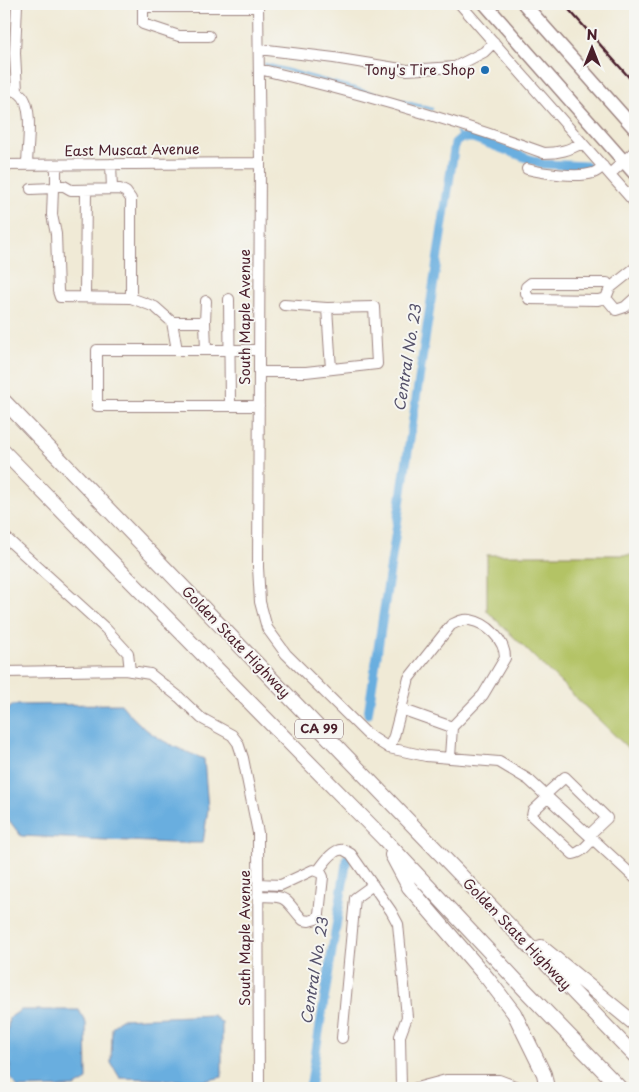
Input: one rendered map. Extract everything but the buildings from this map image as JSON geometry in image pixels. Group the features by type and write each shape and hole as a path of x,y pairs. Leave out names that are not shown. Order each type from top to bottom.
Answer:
{"highway":[{"name":"Golden State Highway","path":"4,401 635,1056"},
{"name":"CA 99","path":"4,452 384,839 620,1088"},
{"path":"384,839 409,887 488,979 514,1014 544,1074 547,1088"},
{"path":"486,901 635,1024"}],"main road":[{"path":"485,4 635,174"},
{"path":"524,4 635,129"}],"street":[{"path":"17,4 15,53 17,91"},
{"path":"460,4 635,203"},
{"path":"209,36 179,36 143,24 143,5 258,5"},
{"name":"South Maple Avenue","path":"258,5 260,163 258,567 260,602 267,628 286,654 367,734 389,748"},
{"path":"259,49 334,58 407,70 455,67 484,52 494,42"},
{"path":"259,69 344,89 544,153 558,153 570,150 582,143"},
{"path":"4,90 17,91 27,101 29,110 27,165"},
{"path":"527,169 544,173 594,173 606,170 624,161 635,151"},
{"name":"East Muscat Avenue","path":"4,165 260,163"},
{"path":"111,164 112,189"},
{"path":"56,165 52,215 56,234 58,294 60,297 131,298 155,307 172,322 177,350"},
{"path":"31,190 64,186 71,190 120,189 126,192 131,199 131,298"},
{"path":"85,297 86,190"},
{"path":"635,268 608,293 598,300 529,299 526,293 526,288 531,283 607,283 608,293 616,310 625,307 635,298"},
{"path":"229,299 230,406"},
{"path":"206,301 206,350"},
{"path":"259,372 306,372 377,364 374,307 327,308 284,305"},
{"path":"327,308 331,369"},
{"path":"172,322 206,322"},
{"path":"258,406 97,406 97,350 259,350"},
{"path":"4,537 105,628 128,653 130,671"},
{"path":"450,757 452,727 483,695 505,658 505,651 501,642 494,634 470,620 461,620 451,625 409,678 389,748 426,756 500,762 529,780 635,878"},
{"name":"South Maple Avenue","path":"4,672 130,671 150,674 179,697 201,718 232,735 238,743 243,758 258,833 259,1088"},
{"path":"401,709 452,727"},
{"path":"565,777 607,818 578,853 573,854 532,816 533,811 547,796 565,777"},
{"path":"318,871 329,856 340,850 348,852 373,885 398,924 406,1017 400,1036 401,1088"},
{"path":"258,884 281,885 312,870 318,871 323,877 319,914 316,919 303,920 294,908 280,896 258,896"},
{"path":"342,1038 355,898 373,885"},
{"path":"416,1088 446,1080 499,1080 515,1086 515,1088"}],"green space":[{"path":"487,555 635,555 635,755 487,611"}],"water":[{"path":"121,704 140,724 158,738 204,759 208,809 203,843 21,836 5,815 4,716 12,705"},
{"path":"21,1010 79,1010 86,1023 87,1080 75,1087 18,1088 11,1078 7,1035 9,1018"},
{"path":"213,1015 222,1023 222,1077 205,1081 120,1078 111,1063 112,1028 120,1019"}],"waterway":[{"path":"265,64 432,109"},
{"name":"Central No. 23","path":"457,132 461,138"},
{"name":"Central No. 23","path":"368,714 455,143 461,138 473,138 543,164 587,166"},
{"name":"Central No. 23","path":"310,1088 347,858"}],"railway":[{"path":"564,4 635,84"}],"place":[{"name":"Tony's Tire Shop","path":"485,70"}]}
